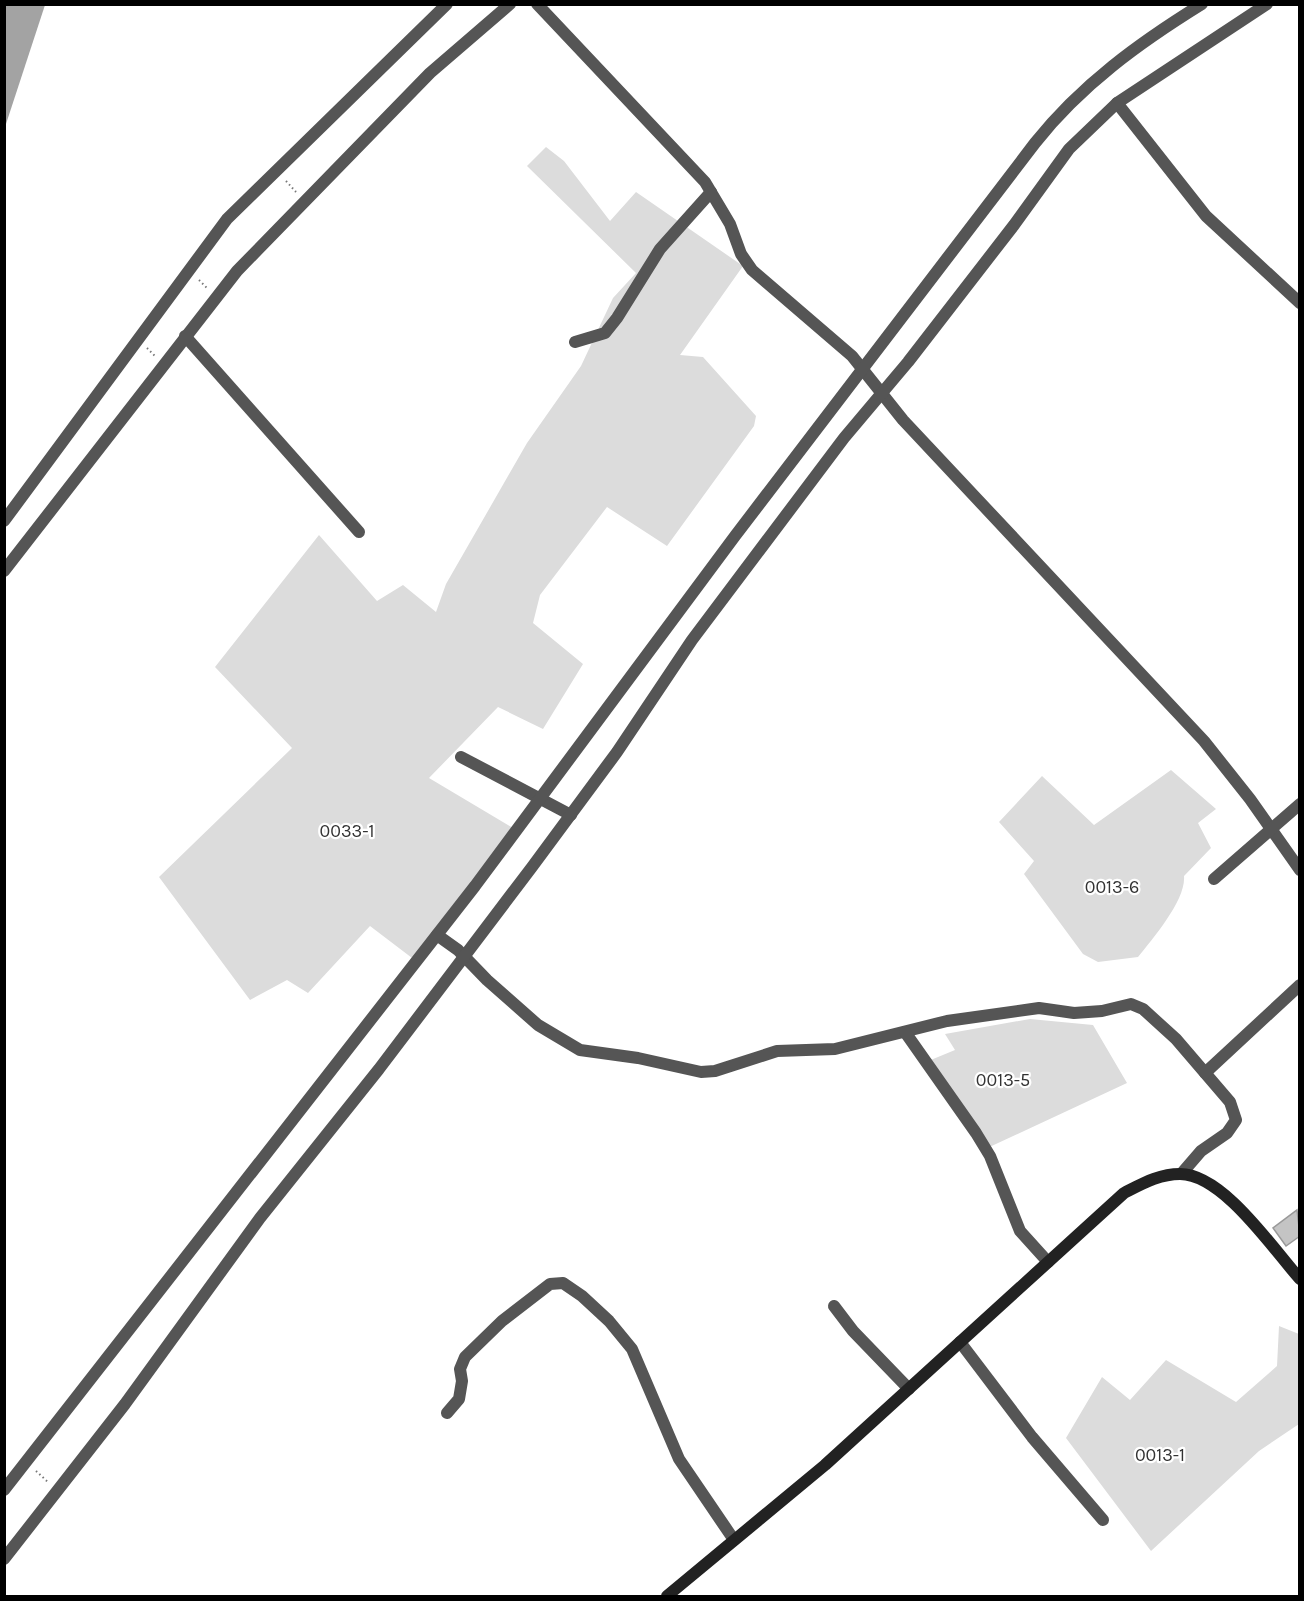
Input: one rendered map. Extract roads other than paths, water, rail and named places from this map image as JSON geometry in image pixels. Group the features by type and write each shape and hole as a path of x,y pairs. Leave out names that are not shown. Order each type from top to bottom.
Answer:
{"main road":[{"path":"667,1596 825,1465 1124,1193 1154,1178 1182,1173 1203,1178 1221,1191 1299,1279"}],"street":[{"path":"4,521 191,271 227,219 447,4"},
{"path":"4,571 185,336 261,245 430,73 510,4"},
{"path":"537,4 705,182 730,224 741,254 752,270 840,345 903,420 1204,741 1272,828 1299,870"},
{"path":"4,1490 440,937 541,797 861,368 1062,109 1121,58 1202,4"},
{"path":"4,1559 125,1404 260,1218 379,1069 461,953 571,815 692,640 844,438 1014,225 1069,149 1117,103 1267,4"},
{"path":"1117,103 1206,216 1299,303"},
{"path":"575,342 605,333 618,318 660,249 711,192"},
{"path":"185,336 359,532"},
{"path":"461,757 512,785 541,797 571,815"},
{"path":"1214,879 1299,804"},
{"path":"440,937 461,953 521,1010 566,1044 580,1050 638,1058 701,1072 715,1071 777,1051 835,1049 947,1021 1039,1008 1074,1013 1102,1011 1131,1004 1143,1009 1176,1039 1230,1102 1236,1120 1227,1133 1201,1151 1182,1173"},
{"path":"1205,1073 1299,985"},
{"path":"904,1032 976,1133 990,1156 1016,1223 1048,1262"},
{"path":"447,1413 459,1399 462,1381 460,1369 465,1357 502,1321 534,1296 550,1284 562,1283 582,1296 609,1321 632,1349 679,1459 734,1540"},
{"path":"834,1306 853,1331 909,1389"},
{"path":"960,1342 1032,1437 1103,1520"}],"park label":[{"name":"0033-1","path":"347,831"},
{"name":"0013-6","path":"1112,887"},
{"name":"0013-5","path":"1003,1080"},
{"name":"0013-1","path":"1160,1455"}]}
